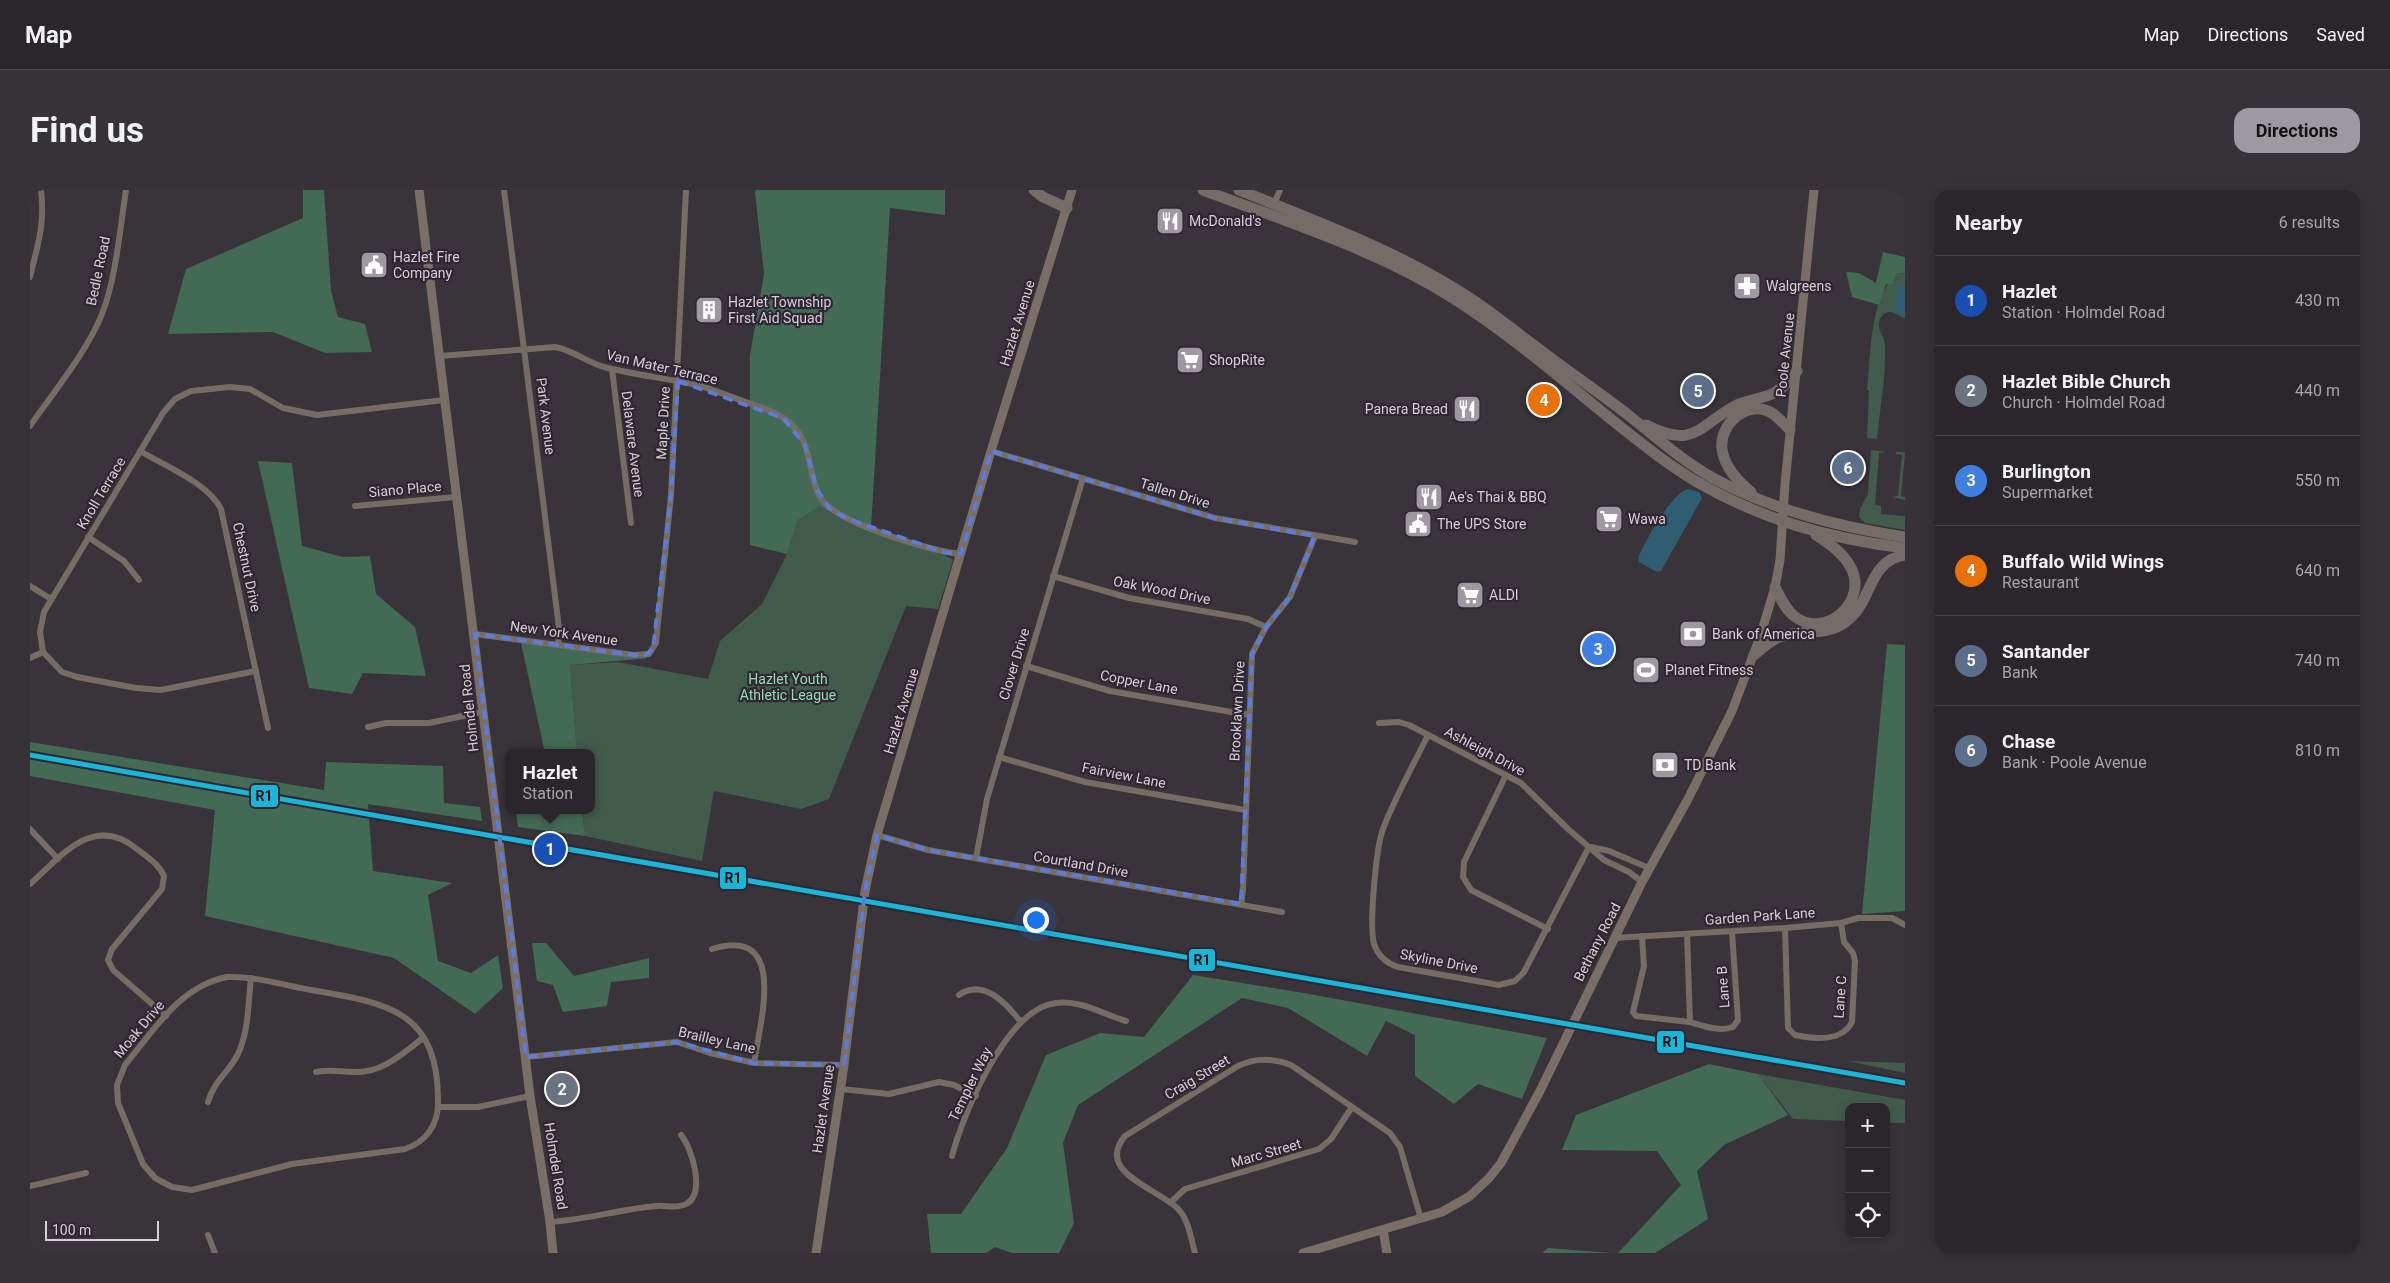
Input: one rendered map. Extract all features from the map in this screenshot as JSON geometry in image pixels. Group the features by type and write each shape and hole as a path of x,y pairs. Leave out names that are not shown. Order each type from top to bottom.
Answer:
{"highway":[{"path":"1034,190 1042,197 1067,208"},
{"path":"1203,190 1360,250 1436,288 1489,323 1652,451 1682,472 1736,502 1783,523 1810,531 1905,548"},
{"path":"1239,190 1388,250 1443,281 1481,306 1631,418 1655,439 1698,469 1731,487 1843,526 1905,537"},
{"path":"1631,418 1662,433 1690,434 1708,426 1738,405 1772,394 1781,389 1797,370"},
{"path":"1761,499 1736,479 1728,466 1722,450 1724,434 1732,420 1738,415 1758,409 1771,412 1790,430"},
{"path":"1775,587 1788,610 1802,620 1811,623 1825,623 1841,615 1847,609 1855,592 1852,568 1836,549 1810,531"},
{"path":"1754,656 1781,637 1822,632 1843,624 1856,612 1877,570 1888,561 1905,555"}],"street":[{"path":"30,277 41,236 44,213 41,190"},
{"name":"Bedle Road","path":"30,426 93,334 100,319 109,293 126,190"},
{"name":"Holmdel Road","path":"419,190 456,497 475,634 482,712 530,1096 550,1222 553,1253"},
{"name":"Park Avenue","path":"504,190 559,628 558,645"},
{"name":"Maple Drive","path":"649,654 656,643 658,634 671,495 686,190"},
{"name":"Hazlet Avenue","path":"816,1253 844,1065 865,891 877,835 991,451 1072,190"},
{"path":"1274,204 1280,190"},
{"name":"Poole Avenue","path":"1783,523 1790,430 1814,190"},
{"name":"Van Mater Terrace","path":"440,356 524,348 560,348 592,363 612,369 699,386 765,409 788,422 801,435 806,445 819,496 836,513 877,530 943,552 961,554"},
{"name":"Delaware Avenue","path":"612,369 631,522"},
{"name":"Knoll Terrace","path":"43,652 40,623 51,599 170,404 183,394 199,389 244,388 256,392 283,408 317,415 444,400"},
{"name":"Chestnut Drive","path":"140,451 204,489 215,499 221,509 268,728"},
{"name":"Tallen Drive","path":"991,451 1215,518 1355,542"},
{"name":"Clover Drive","path":"976,858 987,799 999,756 1083,478"},
{"name":"Siano Place","path":"355,506 456,497"},
{"name":"Bethany Road","path":"1303,1253 1442,1212 1460,1203 1485,1182 1501,1162 1540,1091 1649,868 1688,799 1725,726 1754,656 1775,587 1783,523"},
{"name":"Brooklawn Drive","path":"1240,904 1243,891 1252,654 1266,627 1290,597 1315,536"},
{"path":"88,537 124,561 138,580"},
{"name":"Oak Wood Drive","path":"1053,576 1129,598 1248,619 1266,627"},
{"path":"30,586 51,599"},
{"name":"New York Avenue","path":"475,634 634,655 649,654"},
{"path":"30,658 43,652 52,663 66,674 147,690 177,688 256,672"},
{"name":"Copper Lane","path":"1026,666 1110,691 1249,715"},
{"path":"368,727 386,722 429,723 482,712"},
{"name":"Ashleigh Drive","path":"1379,723 1400,722 1528,788 1568,829 1604,860 1629,872 1642,882"},
{"name":"Skyline Drive","path":"1428,735 1388,818 1380,840 1376,865 1373,936 1377,950 1387,962 1398,968 1499,985 1515,980 1524,972 1548,929 1589,847"},
{"name":"Fairview Lane","path":"999,756 1085,782 1245,810"},
{"path":"1506,775 1464,862 1464,877 1474,892 1548,929"},
{"path":"30,829 58,859"},
{"path":"30,884 82,841 97,835 108,834 128,841 162,870 165,879 162,889 112,949 108,960 113,970 166,1016"},
{"name":"Courtland Drive","path":"877,835 928,850 1282,912"},
{"name":"Ashleigh Drive","path":"1589,847 1609,851 1649,868"},
{"name":"Garden Park Lane","path":"1614,938 1786,928 1841,923 1858,918 1888,917 1905,924"},
{"name":"Lane C","path":"1786,928 1788,1028 1794,1035 1825,1038 1842,1034 1852,1022 1855,961 1853,953 1844,942 1841,923"},
{"name":"Lane B","path":"1690,1022 1726,1029 1736,1024 1738,1015 1732,932"},
{"path":"1642,936 1644,966 1633,1012 1636,1016 1690,1022 1687,934"},
{"path":"712,949 730,944 741,945 751,950 762,963 765,982 754,1063"},
{"name":"Moak Drive","path":"227,977 251,978 379,1003 410,1021 434,1057 437,1070 438,1106 434,1123 428,1135 418,1143 405,1149 292,1164 192,1190 172,1187 155,1178 143,1164 117,1094 118,1079 122,1068 166,1016 190,992 207,982 227,977"},
{"path":"208,1102 212,1090 232,1064 243,1041 247,1025 251,978"},
{"path":"959,995 975,989 989,992 1004,1003 1020,1021"},
{"name":"Templer Way","path":"952,1156 956,1139 997,1054 1020,1021 1039,1007 1060,1002 1092,1007 1126,1021"},
{"path":"316,1072 333,1069 355,1072 371,1070 389,1063 423,1038"},
{"name":"Brailley Lane","path":"526,1057 676,1042 710,1053 754,1063 844,1065"},
{"name":"Craig Street","path":"1195,1253 1186,1220 1171,1202 1124,1173 1116,1156 1120,1142 1125,1136 1238,1066 1256,1060 1272,1060 1285,1063 1387,1130 1400,1147 1421,1218"},
{"path":"840,1089 889,1094 939,1082 954,1085 976,1096"},
{"path":"438,1106 478,1107 530,1096"},
{"name":"Marc Street","path":"1171,1202 1184,1189 1319,1149 1331,1139 1352,1107"},
{"path":"550,1222 656,1206 680,1207 686,1205 694,1198 696,1188 691,1151 681,1135"},
{"path":"30,1186 86,1173"},
{"path":"1383,1230 1387,1253"},
{"path":"208,1235 215,1253"}],"highlighted area":[{"path":"678,381 783,418 805,445 817,490 830,509 848,519 943,552 961,554 991,451 1215,518 1315,536 1290,597 1266,627 1252,654 1241,904 928,850 877,835 865,891 844,1065 754,1063 677,1042 526,1057 475,634 634,655 646,655 653,649 671,495"}],"green space":[{"path":"303,190 324,190 331,291 338,317 365,324 372,352 325,353 273,332 168,334 186,269 303,218"},
{"path":"756,190 945,190 945,215 890,208 871,529 819,507 798,520 787,554 750,545 750,355 764,274"},
{"path":"1883,252 1905,257 1905,273 1896,274 1893,284 1886,284 1879,305 1852,297 1846,272 1859,273 1876,283"},
{"path":"1905,273 1905,286 1899,286 1899,312 1905,316 1905,319 1887,312 1879,321 1879,328 1885,346 1885,369 1877,439 1867,438 1869,390 1867,390 1876,313 1887,285 1896,274"},
{"path":"1871,450 1886,452 1879,453 1875,505 1881,506 1881,514 1905,516 1905,530 1865,523 1859,517 1860,509 1868,494"},
{"path":"1896,452 1905,452 1901,496 1905,497 1905,500 1891,497 1898,496 1902,455 1896,454"},
{"path":"258,461 292,463 302,546 343,557 370,556 376,594 415,627 426,676 363,673 352,694 309,688"},
{"name":"Hazlet Youth Athletic League","path":"819,507 871,529 931,547 953,560 938,609 906,606 829,799 801,809 714,791 702,861 585,836 582,814 595,814 595,749 577,749 570,665 618,662 708,679 720,641 762,604 787,554 798,520"},
{"path":"520,638 650,658 570,665 577,749 544,749"},
{"path":"1887,644 1905,645 1905,911 1862,914"},
{"path":"30,742 324,790 326,762 443,766 444,803 480,807 482,821 368,804 373,871 452,883 428,895 438,961 471,973 498,955 503,988 475,1014 394,958 205,916 215,810 30,776"},
{"path":"516,814 582,814 585,836 518,827"},
{"path":"532,943 546,943 574,976 649,958 649,978 611,982 607,1006 563,1012 553,985 537,981"},
{"path":"1193,975 1304,993 1547,1038 1522,1099 1478,1084 1454,1104 1415,1076 1415,1035 1386,1021 1367,1056 1288,1008 1242,998 1078,1105 1063,1143 1074,1223 1059,1253 1012,1253 995,1247 986,1253 931,1253 927,1214 961,1214 1007,1148 1046,1055 1100,1033 1144,1037"},
{"path":"1847,1061 1905,1063 1905,1073"},
{"path":"1709,1064 1758,1074 1788,1115 1724,1145 1697,1171 1708,1219 1655,1253 1618,1253 1681,1185 1657,1151 1562,1150 1576,1115"},
{"path":"1758,1074 1905,1100 1905,1123 1890,1123 1890,1103 1845,1103 1845,1121 1793,1119"},
{"path":"1548,1248 1612,1253 1542,1253"}],"water":[{"path":"1899,286 1905,286 1905,316 1894,311"},
{"path":"1688,489 1699,492 1702,498 1661,571 1657,572 1639,562 1638,558 1652,530 1667,508 1674,499"}],"transit line":[{"name":"R1","path":"30,755 1905,1083"}],"place":[{"name":"McDonald's","path":"1170,221"},
{"name":"Hazlet Fire Company","path":"374,265"},
{"name":"Walgreens","path":"1747,286"},
{"name":"Hazlet Township First Aid Squad","path":"709,310"},
{"name":"ShopRite","path":"1190,360"},
{"name":"Santander","path":"1698,391"},
{"name":"Buffalo Wild Wings","path":"1544,400"},
{"name":"Panera Bread","path":"1467,409"},
{"name":"Chase","path":"1848,468"},
{"name":"Ae's Thai & BBQ","path":"1429,497"},
{"name":"Wawa","path":"1609,519"},
{"name":"The UPS Store","path":"1418,524"},
{"name":"ALDI","path":"1470,595"},
{"name":"Bank of America","path":"1693,634"},
{"name":"Burlington","path":"1598,649"},
{"name":"Planet Fitness","path":"1646,670"},
{"name":"TD Bank","path":"1665,765"},
{"name":"Hazlet","path":"550,849"},
{"name":"Hazlet Bible Church","path":"562,1089"}]}
